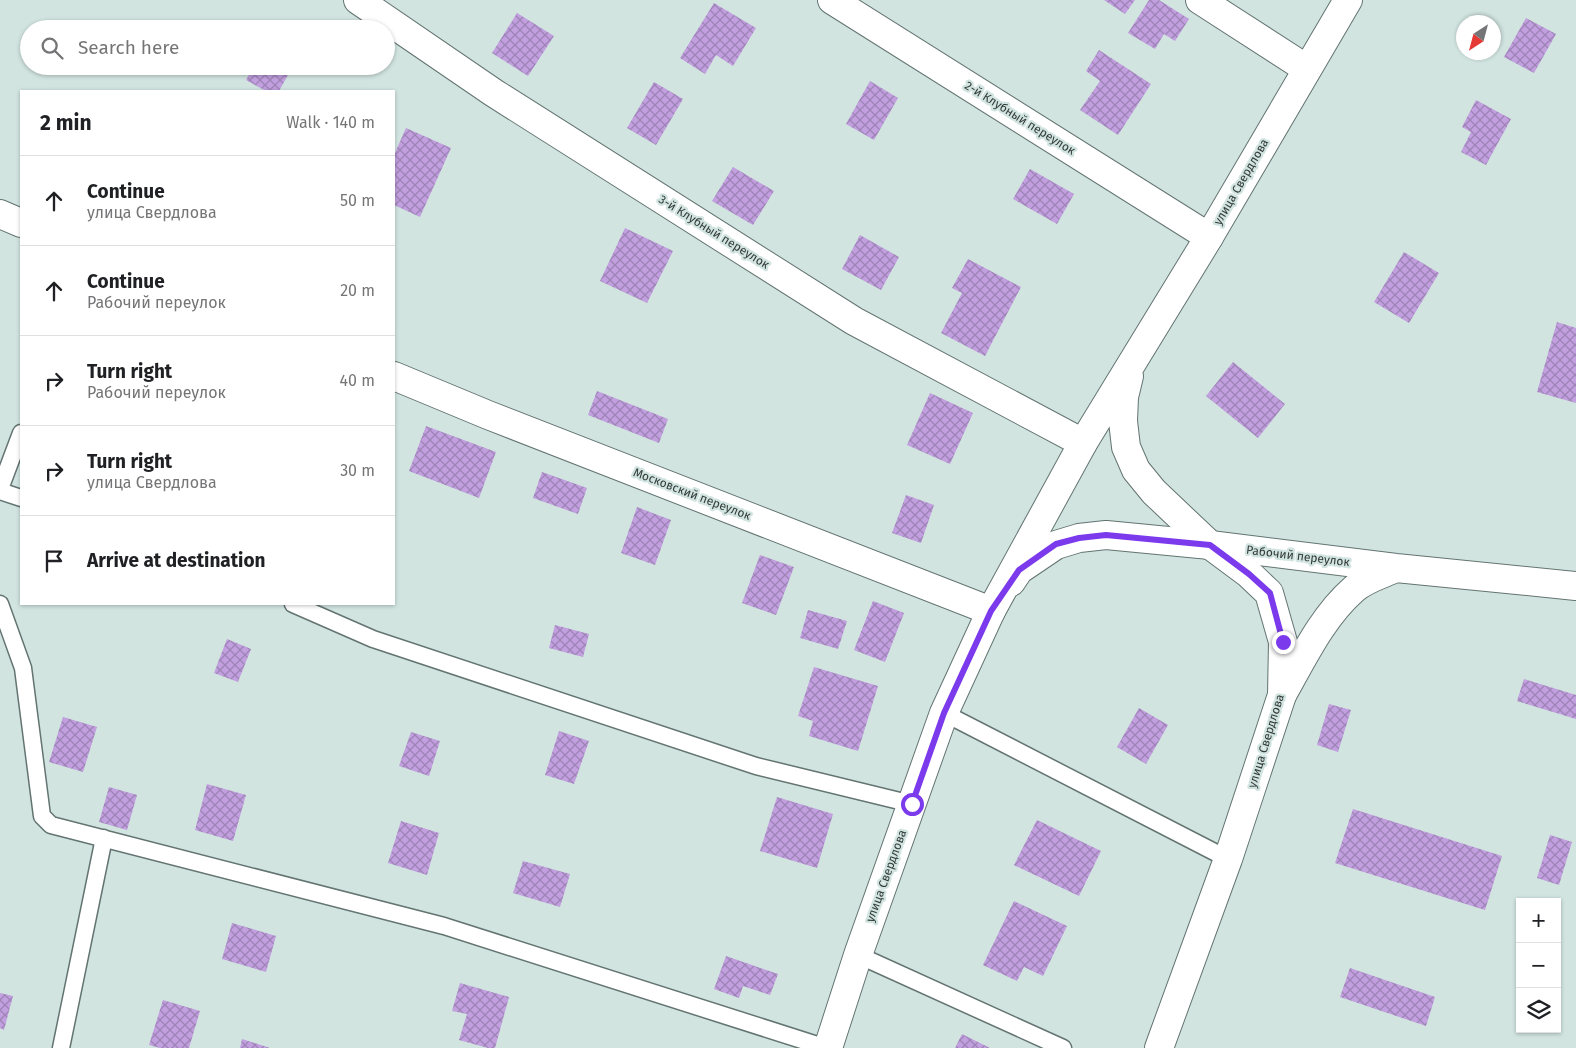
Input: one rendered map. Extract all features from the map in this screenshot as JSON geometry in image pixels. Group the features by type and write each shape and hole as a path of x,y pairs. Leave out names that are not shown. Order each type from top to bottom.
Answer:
{"main road":[{"name":"3-й Клубный переулок","path":"358,0 387,20"},
{"name":"2-й Клубный переулок","path":"832,0 1209,237"},
{"path":"1200,0 1307,69"},
{"name":"улица Свердлова","path":"828,1048 858,955 944,713 991,611 1083,443 1209,237 1348,0"},
{"name":"3-й Клубный переулок","path":"395,26 494,94 854,321 1083,443"},
{"path":"0,214 20,223"},
{"name":"улица Свердлова","path":"1132,362 1124,397 1123,422 1126,447 1136,470 1154,492 1210,545 1249,574 1270,593 1283,642 1282,695 1228,859 1160,1048"},
{"name":"Московский переулок","path":"395,376 488,415 991,611"},
{"name":"Рабочий переулок","path":"991,611 1019,570 1056,544 1079,538 1106,535 1210,545 1396,568 1576,586"},
{"path":"1282,695 1324,622 1339,604 1356,587 1396,568"}],"lane":[{"path":"20,436 0,490 20,498"},
{"path":"0,604 23,668 42,816 51,825 444,926 828,1048"},
{"path":"295,605 373,639 756,766 912,804"},
{"path":"944,713 1228,859"},
{"path":"61,1048 104,838"},
{"path":"858,955 1063,1048"}],"building":[{"path":"1104,0 1135,0 1125,14"},
{"path":"1149,0 1159,0 1189,19 1175,41 1164,34 1155,49 1128,33"},
{"path":"714,3 756,28 733,66 716,55 705,74 680,58"},
{"path":"517,13 554,36 528,76 492,53"},
{"path":"1526,18 1556,34 1534,73 1504,57"},
{"path":"1099,50 1151,84 1118,135 1080,110 1100,81 1086,71"},
{"path":"249,75 288,75 280,90 264,90 246,80"},
{"path":"870,81 898,98 874,140 846,124"},
{"path":"654,82 683,99 656,145 627,128"},
{"path":"1476,100 1511,119 1486,165 1461,152 1471,132 1462,127"},
{"path":"406,128 451,148 420,217 395,205 395,153"},
{"path":"733,167 774,191 753,225 712,201"},
{"path":"1030,169 1074,194 1057,224 1013,199"},
{"path":"625,228 673,251 647,303 600,281"},
{"path":"860,235 899,257 881,290 842,269"},
{"path":"1404,252 1439,273 1409,323 1374,302"},
{"path":"968,259 1021,287 985,356 941,333 962,293 952,288"},
{"path":"1557,322 1576,328 1576,403 1537,392"},
{"path":"1233,362 1285,404 1258,438 1206,396"},
{"path":"597,391 668,419 659,443 588,415"},
{"path":"930,393 973,413 950,464 907,445"},
{"path":"426,426 496,452 479,498 409,471"},
{"path":"542,472 587,488 578,514 533,498"},
{"path":"906,495 934,505 921,543 892,533"},
{"path":"637,507 671,520 655,565 621,553"},
{"path":"760,555 794,567 776,615 742,603"},
{"path":"873,601 904,613 885,662 854,650"},
{"path":"808,610 847,621 838,649 800,638"},
{"path":"555,625 589,634 583,657 549,648"},
{"path":"227,639 251,649 238,682 214,673"},
{"path":"814,667 878,686 858,751 809,736 813,721 798,716"},
{"path":"1524,679 1576,695 1576,719 1517,701"},
{"path":"1329,704 1351,710 1338,752 1317,745"},
{"path":"1139,708 1168,725 1146,764 1117,747"},
{"path":"63,717 97,727 83,772 49,762"},
{"path":"559,731 589,741 574,784 545,775"},
{"path":"411,732 440,741 429,776 399,766"},
{"path":"207,784 246,795 233,841 195,830"},
{"path":"109,787 137,795 127,830 99,822"},
{"path":"777,797 833,814 817,868 760,851"},
{"path":"1353,809 1502,856 1485,910 1335,863"},
{"path":"1037,820 1101,851 1079,896 1014,865"},
{"path":"401,821 439,833 427,875 388,863"},
{"path":"1550,835 1572,842 1559,885 1537,878"},
{"path":"523,861 570,874 560,907 513,893"},
{"path":"1014,901 1067,926 1043,976 1024,967 1017,981 983,965"},
{"path":"232,923 276,936 266,972 222,959"},
{"path":"726,956 778,974 770,995 743,986 739,998 714,989"},
{"path":"1350,968 1435,997 1426,1026 1340,997"},
{"path":"460,983 509,997 495,1048 488,1048 459,1040 467,1014 452,1011"},
{"path":"0,993 13,996 4,1030 0,1028"},
{"path":"163,1000 200,1011 189,1048 160,1048 149,1045"},
{"path":"962,1034 990,1048 955,1048"},
{"path":"242,1039 270,1048 240,1048"}],"route":[{"path":"912,804 944,713 991,611 1019,570 1056,544 1079,538 1106,535 1210,545 1249,574 1270,593 1283,642"}]}
